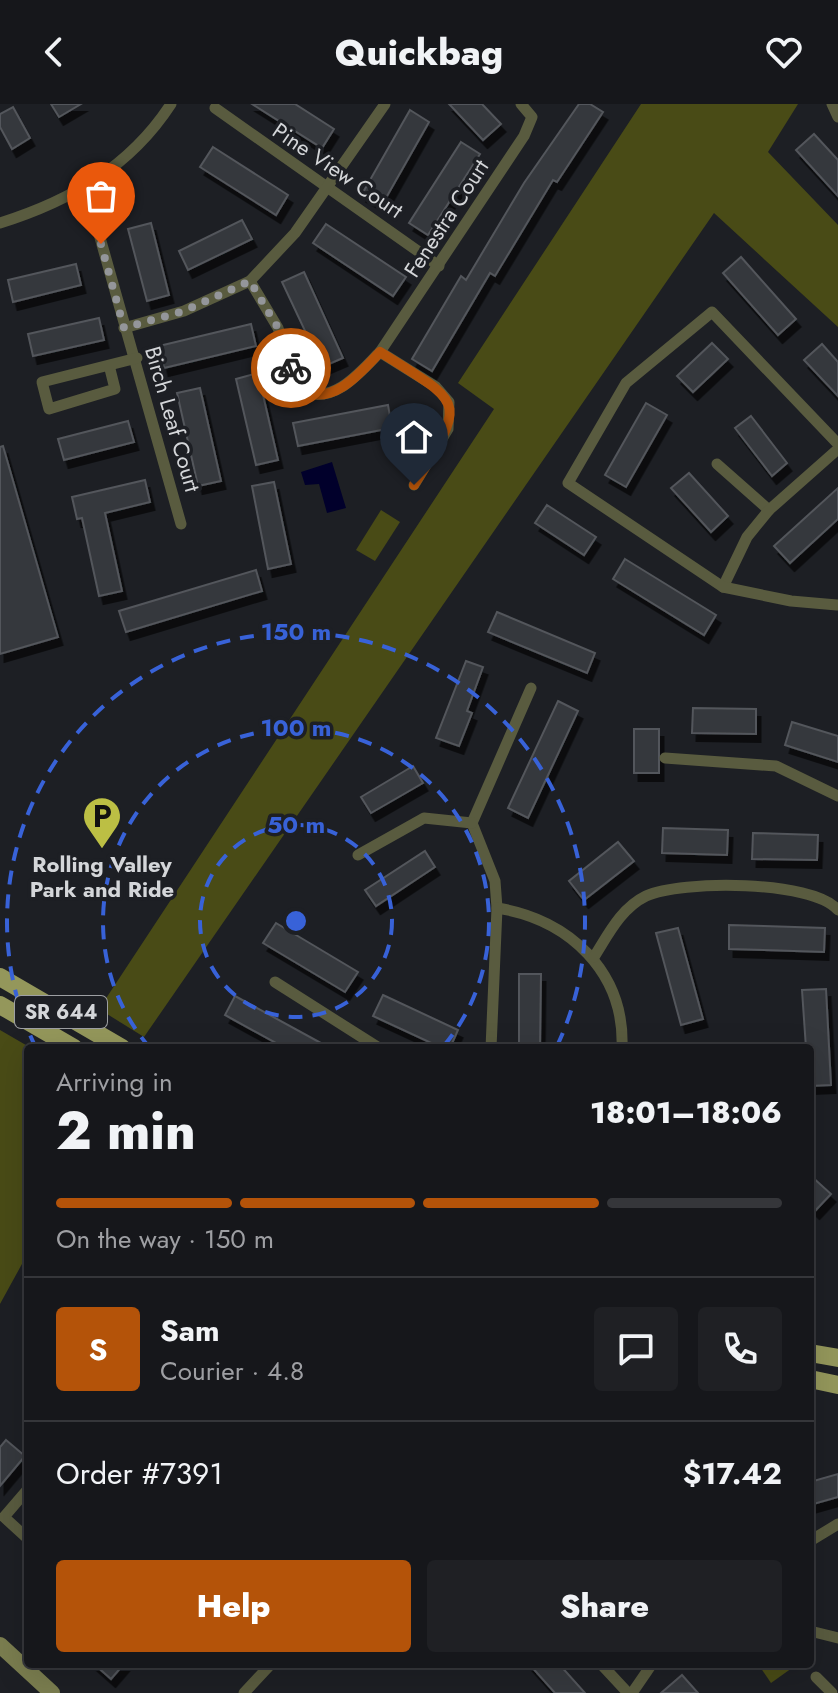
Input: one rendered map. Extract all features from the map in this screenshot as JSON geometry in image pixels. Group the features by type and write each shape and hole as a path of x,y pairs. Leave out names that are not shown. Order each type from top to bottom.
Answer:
{"main road":[{"name":"SR 644","path":"0,977 115,1044"},
{"name":"SR 644","path":"0,1005 67,1044"},
{"path":"814,1354 838,1358"},
{"path":"814,1380 838,1385"},
{"path":"0,1645 24,1667"},
{"path":"25,1668 52,1693"}],"street":[{"path":"0,223 36,212 86,188 132,150 171,104"},
{"path":"124,328 184,311 250,281 295,233 385,104"},
{"name":"Fenestra Court","path":"250,281 278,328 296,381 304,392 334,391 350,382 380,352 530,125 532,117 521,104"},
{"name":"Pine View Court","path":"215,108 439,266"},
{"name":"Birch Leaf Court","path":"86,188 124,328 137,358 181,524"},
{"path":"723,587 747,537 769,510 838,447 712,312 626,383 568,483 723,587 791,601 838,605"},
{"path":"380,352 436,387 449,402 448,429 414,485"},
{"path":"109,365 115,389 49,409 42,382 109,365 137,358"},
{"path":"717,464 769,510"},
{"path":"491,1044 497,908 495,881 472,823 531,688"},
{"path":"665,758 776,766 838,796"},
{"path":"358,855 424,818 472,823"},
{"path":"594,957 626,910 643,897 666,888 804,891 830,901 838,910"},
{"path":"497,908 535,916 594,957 608,980 619,1011 622,1044"},
{"path":"275,982 373,1044"},
{"path":"24,1494 4,1517 24,1535"},
{"path":"814,1539 838,1524"},
{"path":"814,1632 838,1638"},
{"path":"244,1693 267,1668"},
{"path":"605,1668 630,1693 649,1668"},
{"path":"816,1677 832,1693"}],"shaded area":[{"path":"641,104 798,104 768,152 838,225 838,327 714,213 144,1037 99,1009 494,409 458,383"},
{"path":"381,510 400,522 375,561 356,550"},
{"path":"0,1030 24,1044 24,1260 0,1304"},
{"path":"761,1668 792,1668 771,1683"}],"water":[{"path":"332,462 346,508 327,513 319,484 305,485 301,472"}],"building":[{"path":"51,104 81,104 59,117"},
{"path":"252,104 295,104 334,129 322,148"},
{"path":"449,104 482,104 501,124 483,140"},
{"path":"579,104 590,104 603,112 557,182 553,180 495,276 490,273 432,371 412,359 461,276 466,280 524,183"},
{"path":"13,107 30,138 12,149 0,127 0,114"},
{"path":"410,110 429,122 382,205 362,194"},
{"path":"814,134 838,160 838,196 796,150"},
{"path":"461,142 480,154 428,235 409,223"},
{"path":"213,147 288,195 276,215 200,167"},
{"path":"242,220 252,239 188,270 179,251"},
{"path":"151,223 169,295 147,301 128,229"},
{"path":"326,224 406,277 393,296 313,243"},
{"path":"741,257 796,319 778,335 723,273"},
{"path":"76,264 81,285 13,302 8,280"},
{"path":"304,272 343,358 322,367 282,282"},
{"path":"99,318 104,340 33,356 28,334"},
{"path":"251,324 256,346 164,368 159,346"},
{"path":"712,343 728,359 693,392 677,376"},
{"path":"822,344 838,362 838,396 804,360"},
{"path":"258,373 278,460 256,465 236,379"},
{"path":"200,388 221,481 198,486 177,393"},
{"path":"646,403 667,415 626,487 605,475"},
{"path":"388,405 392,428 298,446 293,423"},
{"path":"751,416 787,463 772,476 735,428"},
{"path":"128,421 134,442 64,460 58,439"},
{"path":"3,446 58,637 0,654 0,447"},
{"path":"689,473 728,516 711,532 671,488"},
{"path":"145,480 150,502 105,513 122,591 99,596 82,518 77,519 72,497"},
{"path":"274,482 291,564 268,569 252,486"},
{"path":"838,488 838,519 790,563 774,546"},
{"path":"547,505 596,537 584,555 535,523"},
{"path":"625,559 716,615 704,635 613,579"},
{"path":"256,570 262,591 126,632 119,611"},
{"path":"497,612 595,653 587,673 488,632"},
{"path":"466,661 483,667 467,711 472,713 459,746 436,738"},
{"path":"558,701 578,711 528,818 508,808"},
{"path":"693,708 756,709 756,734 692,733"},
{"path":"792,722 838,736 838,762 785,745"},
{"path":"634,729 659,729 659,773 634,773"},
{"path":"413,766 423,783 371,813 361,797"},
{"path":"663,828 728,830 727,855 662,853"},
{"path":"753,833 818,835 817,860 752,859"},
{"path":"618,842 634,861 584,900 569,881"},
{"path":"425,851 435,867 376,906 365,890"},
{"path":"276,923 358,972 345,992 263,943"},
{"path":"729,925 825,928 824,952 729,949"},
{"path":"678,928 703,1019 681,1025 656,933"},
{"path":"519,974 541,974 540,1044 519,1044"},
{"path":"826,989 831,1085 814,1086 814,1044 806,1044 802,990"},
{"path":"383,995 458,1030 452,1044 433,1044 373,1016"},
{"path":"235,996 323,1044 278,1044 225,1015"},
{"path":"814,1179 831,1194 814,1210"},
{"path":"6,1440 24,1457 0,1486 0,1447"},
{"path":"838,1474 838,1497 814,1504 814,1481"},
{"path":"99,1668 121,1668 111,1679"},
{"path":"533,1668 563,1668 585,1693 555,1693"},
{"path":"682,1675 698,1693 661,1693"}],"way so far":[{"path":"101,244 124,328 184,311 250,281 278,328 291,368"}],"place":[{"name":"Rolling Valley Park and Ride","path":"102,850"}],"route":[{"path":"291,368 304,392 327,394 350,382 380,352 444,393 451,415 448,429 414,485"}]}
